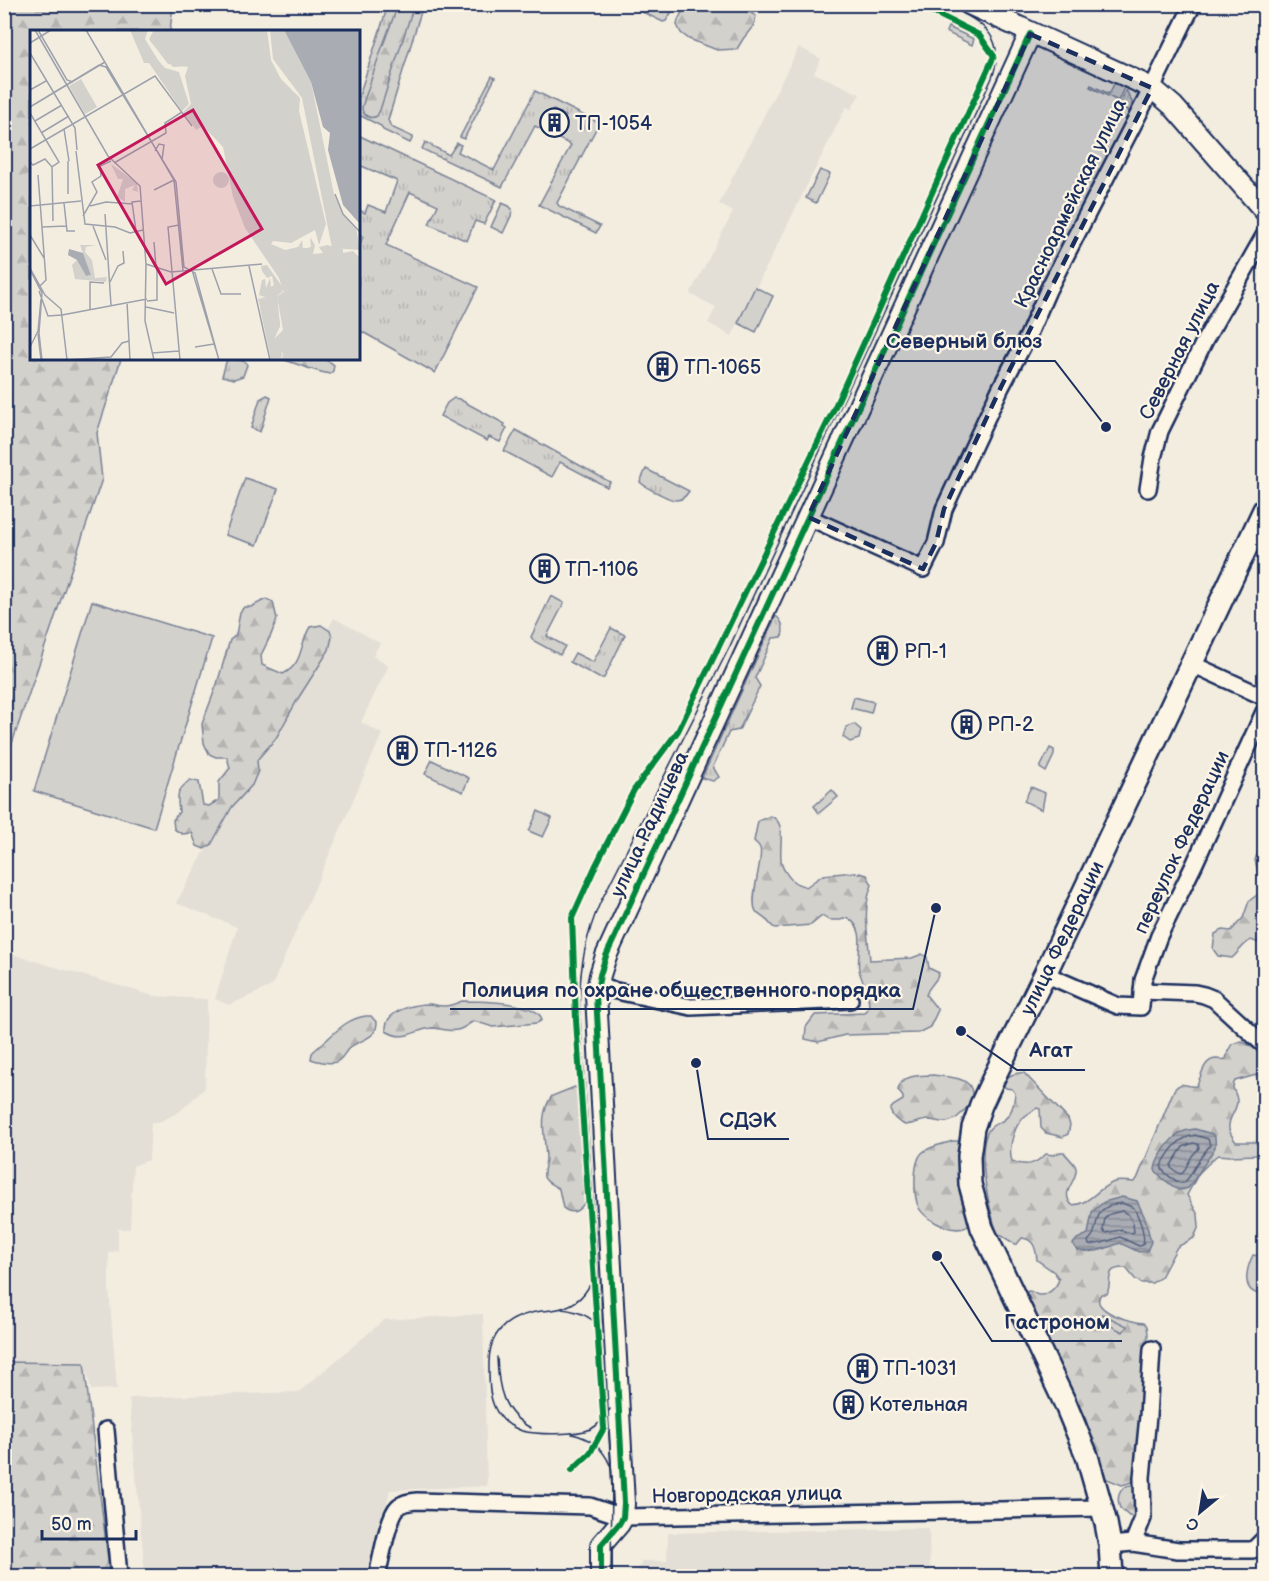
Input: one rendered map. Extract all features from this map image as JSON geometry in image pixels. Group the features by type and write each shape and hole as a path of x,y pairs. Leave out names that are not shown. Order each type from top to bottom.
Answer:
{"main road":[{"name":"улица Федерации","path":"1112,1576 1110,1545 1087,1456 1065,1403 982,1228 970,1184 969,1156 973,1128 981,1105 1264,510"}],"street":[{"path":"969,4 1030,34 1152,88 1173,105 1264,210"},
{"name":"Красноармейская улица","path":"808,517 923,569 936,543 944,509 1001,387 1192,4"},
{"name":"улица Радищева","path":"623,1517 596,995 606,956 1030,34"},
{"name":"Северная улица","path":"1149,489 1153,458 1160,431 1205,340 1264,236"},
{"path":"1192,664 1264,697"},
{"name":"переулок Федерации","path":"1045,974 1118,1006 1142,1007 1143,980 1159,936 1264,712"},
{"path":"598,987 687,1007 850,1000"},
{"path":"1142,991 1195,993 1214,999 1264,1045"},
{"path":"1133,1543 1143,1518 1142,1477 1152,1349"},
{"path":"106,1430 119,1576"},
{"name":"Новгородская улица","path":"377,1576 392,1516 399,1507 407,1502 417,1501 590,1506 623,1517 1102,1508"},
{"path":"601,1576 600,1545 623,1517"},
{"path":"1110,1545 1133,1543 1178,1550 1253,1550 1264,1539"}],"highlighted area":[{"path":"1030,34 1152,88 1001,387 944,509 936,543 923,569 808,517"}],"shaded area":[{"path":"799,47 821,59 814,73 860,94 851,109 846,107 732,336 708,323 716,307 690,294 733,212 719,204"},
{"path":"334,618 380,643 373,656 389,665 361,722 382,734 272,986 229,1005 215,999 237,927 176,903"},
{"path":"4,952 154,996 207,999 205,1088 179,1112 157,1123 151,1123 149,1160 133,1166 130,1229 118,1229 118,1251 109,1252 109,1289 117,1389 91,1390 87,1372 5,1372"},
{"path":"483,1314 487,1486 390,1490 368,1576 145,1576 129,1398 299,1392 384,1320"},
{"path":"929,1528 930,1576 638,1576 638,1566 641,1565 641,1561 667,1561 668,1533"}],"green space":[{"path":"5,4 173,5 170,30 30,30 30,360 121,360 97,433 102,479 5,764"},
{"path":"641,4 676,5 663,22 634,8"},
{"path":"388,5 423,5 388,120 391,127 413,137 410,143 360,116 360,93"},
{"path":"398,5 414,5 380,110 377,116 369,117 363,112 362,107"},
{"path":"686,5 743,5 742,8 756,16 754,25 737,49 717,50 689,39 681,33 677,25"},
{"path":"948,27 974,39 972,45 946,32"},
{"path":"492,76 495,78 464,139 460,137"},
{"path":"1116,80 1124,88 1118,101 1090,87 1091,85 1109,94"},
{"path":"1126,90 1132,102 1131,112 1120,106"},
{"path":"535,91 599,123 557,203 600,226 596,233 539,205 571,145 555,137 566,116 553,110 543,130 535,126 502,187 422,149 425,142 449,155 457,143 461,145 458,152 494,170"},
{"path":"360,136 496,200 484,224 475,221 467,241 429,224 438,205 410,192 386,245 478,287 435,373 360,331 360,244 363,236 360,234 360,210 365,213 368,205 386,212 397,181 360,165"},
{"path":"820,170 830,174 816,203 806,198"},
{"path":"502,203 512,209 503,233 491,227"},
{"path":"755,287 773,296 756,332 738,323"},
{"path":"227,360 246,362 243,376 234,379 222,376"},
{"path":"285,360 325,360 334,365 330,374"},
{"path":"267,395 271,397 260,432 251,428 260,399"},
{"path":"454,398 505,424 507,428 500,442 489,437 487,441 440,416 447,403"},
{"path":"516,430 610,482 607,487 560,462 552,477 504,451"},
{"path":"646,469 689,491 686,496 675,500 651,490 640,482"},
{"path":"245,478 278,489 257,545 225,535"},
{"path":"551,596 564,603 547,636 565,646 560,655 534,641 531,637"},
{"path":"266,599 273,602 277,619 261,655 262,665 283,674 290,670 298,659 310,627 321,625 330,631 332,637 329,650 276,738 257,760 258,771 252,785 232,807 211,845 204,849 197,846 192,833 182,834 174,829 173,820 179,812 178,794 190,780 199,782 203,805 209,806 219,800 219,782 230,768 227,757 216,757 209,754 204,743 202,724 230,640 236,635 240,612 244,607 251,607"},
{"path":"92,601 212,638 154,828 34,791"},
{"path":"776,616 782,625 782,637 773,638 755,678 760,686 739,730 729,732 713,767 719,777 713,781 702,778"},
{"path":"611,628 625,635 604,678 599,678 570,662 575,653 593,662"},
{"path":"854,697 874,702 871,713 851,708"},
{"path":"854,724 861,730 859,739 850,742 843,737 846,727"},
{"path":"1050,748 1054,750 1054,755 1046,772 1040,768"},
{"path":"432,760 469,778 463,792 425,774"},
{"path":"1031,787 1045,793 1042,810 1024,801"},
{"path":"832,790 838,797 819,813 814,806"},
{"path":"538,811 552,818 543,837 529,831"},
{"path":"770,816 779,824 782,865 794,882 806,887 823,875 855,872 867,875 872,885 866,912 870,960 912,958 922,954 927,957 929,968 939,973 926,995 938,1010 930,1027 918,1033 845,1035 818,1042 805,1039 806,1027 815,1015 865,1013 869,1007 867,990 858,963 859,935 858,929 848,918 829,920 822,916 811,925 775,928 757,912 754,895 761,853 760,847 754,841 758,821"},
{"path":"1264,844 1264,880 1258,872 1255,860 1260,847"},
{"path":"1264,890 1264,945 1251,940 1232,958 1218,956 1213,949 1215,934 1222,930 1231,931 1243,918 1249,901"},
{"path":"462,1001 507,1003 520,1006 531,1009 542,1020 537,1023 493,1027 474,1021 457,1030 432,1028 404,1036 386,1031 390,1018 401,1010 423,1004 446,1006"},
{"path":"366,1016 371,1016 377,1023 371,1036 353,1045 336,1062 311,1059 312,1053 338,1029"},
{"path":"1241,1041 1264,1054 1264,1069 1256,1075 1235,1081 1233,1088 1237,1104 1229,1129 1236,1142 1255,1142 1260,1151 1256,1155 1218,1155 1215,1157 1199,1173 1187,1195 1198,1215 1199,1226 1194,1238 1177,1247 1161,1277 1152,1283 1141,1283 1126,1268 1114,1270 1110,1275 1107,1294 1101,1294 1099,1300 1101,1306 1113,1314 1144,1323 1148,1334 1139,1480 1122,1485 1102,1477 1086,1420 1027,1301 1028,1291 1038,1295 1045,1294 1054,1288 1059,1279 1054,1272 1037,1260 1032,1242 1022,1238 1015,1244 997,1233 983,1164 985,1137 990,1128 1005,1119 1012,1109 1015,1093 1003,1085 1004,1082 1011,1075 1024,1073 1068,1119 1070,1125 1068,1134 1063,1137 1046,1133 1041,1128 1040,1109 1037,1108 1018,1124 1011,1146 1012,1161 1030,1164 1046,1154 1054,1155 1064,1152 1076,1168 1067,1195 1072,1205 1079,1204 1114,1182 1134,1182 1137,1179 1174,1090 1182,1084 1196,1086 1203,1070 1211,1060 1226,1059 1232,1044"},
{"path":"933,1075 957,1078 966,1082 972,1096 967,1108 947,1122 928,1120 905,1125 898,1121 890,1110 903,1100 898,1090 903,1081 911,1077"},
{"path":"575,1087 581,1093 587,1197 581,1208 571,1212 563,1208 559,1189 544,1177 546,1158 543,1126 545,1111 552,1096"},
{"path":"953,1141 960,1141 964,1144 972,1222 960,1229 936,1223 923,1213 917,1203 915,1188 917,1164 922,1153"},
{"path":"1253,1255 1264,1257 1264,1290 1260,1294 1254,1292 1247,1284 1247,1272"},
{"path":"1102,1314 1127,1326 1123,1332 1099,1320"},
{"path":"5,1362 84,1363 110,1576 5,1576"},
{"path":"1131,1485 1136,1487 1139,1511 1133,1517 1120,1508 1118,1500 1121,1491"}],"water":[{"path":"1195,1129 1212,1134 1215,1137 1215,1146 1188,1188 1178,1190 1155,1170 1157,1162 1178,1134"},
{"path":"1122,1197 1137,1201 1145,1218 1151,1242 1147,1251 1139,1252 1120,1243 1094,1251 1077,1250 1073,1244 1077,1239 1088,1234 1092,1212 1104,1202"}],"tram line":[{"path":"611,1576 612,1477 580,1015 581,971 586,944 600,903 730,646 992,78 996,63 993,40 980,24 947,4"},
{"path":"595,1270 588,1288 576,1301 560,1309 521,1316 504,1326 493,1341 490,1351 490,1391 493,1404 502,1419 522,1431 557,1434 584,1431 597,1425 610,1409"},
{"path":"562,1309 586,1316 603,1332"},
{"path":"497,1357 503,1398 514,1415 531,1428"},
{"path":"572,1434 585,1438 595,1445 610,1465"}],"cycle path":[{"path":"572,1470 590,1453 604,1428 576,1020 572,918 634,790 678,731 832,413 994,56 979,35 917,4"},
{"path":"601,1576 601,1545 623,1517 624,1503 596,995 600,975 606,956 1030,34"}],"place":[{"name":"ТП-1054","path":"554,123"},
{"name":"ТП-1065","path":"663,367"},
{"name":"Северный блюз","path":"1106,427"},
{"name":"ТП-1106","path":"544,569"},
{"name":"РП-1","path":"883,651"},
{"name":"РП-2","path":"966,724"},
{"name":"ТП-1126","path":"403,750"},
{"name":"Полиция по охране общественного порядка","path":"936,908"},
{"name":"Агат","path":"961,1031"},
{"name":"СДЭК","path":"696,1063"},
{"name":"Гастроном","path":"937,1256"},
{"name":"ТП-1031","path":"862,1368"},
{"name":"Котельная","path":"848,1404"}]}
